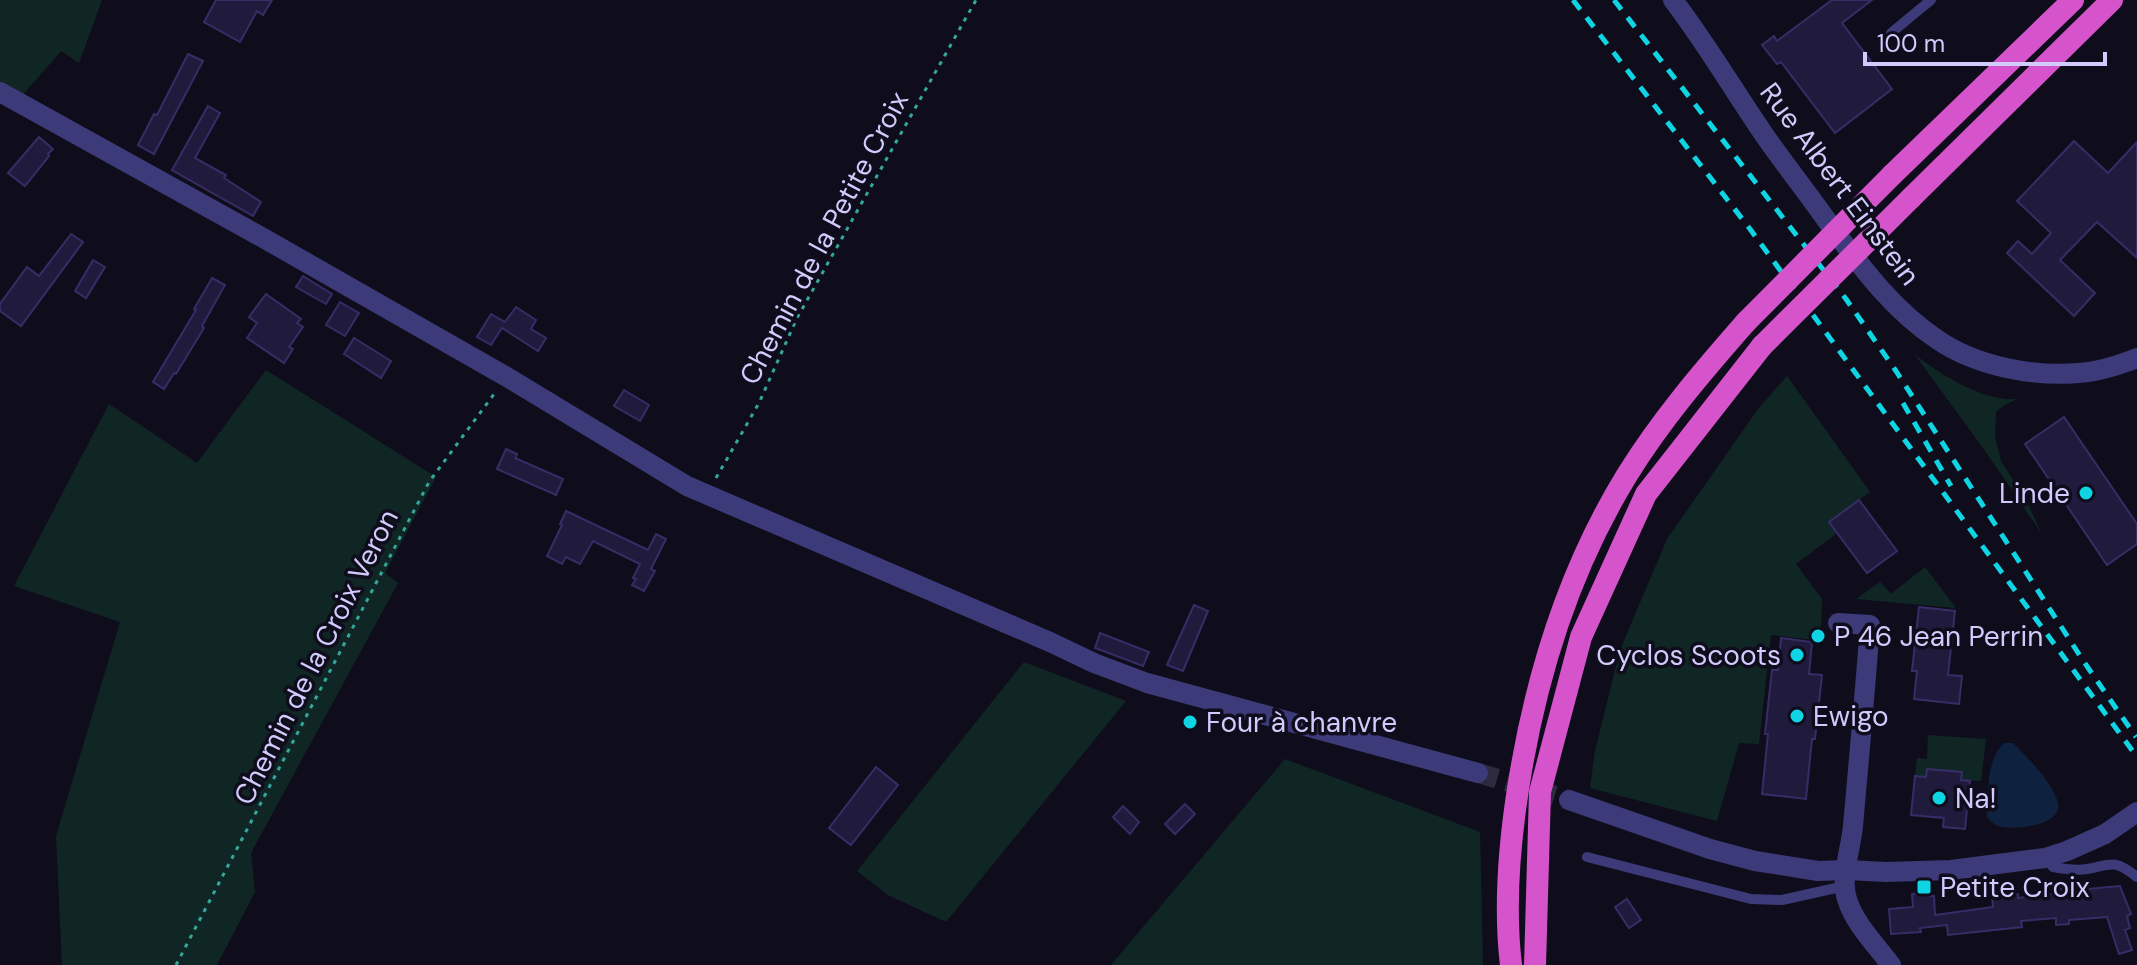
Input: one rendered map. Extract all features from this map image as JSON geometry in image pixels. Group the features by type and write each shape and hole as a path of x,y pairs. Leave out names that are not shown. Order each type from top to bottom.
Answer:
{"highway":[{"path":"1511,965 1509,867 1515,808 1532,709 1579,568 1625,478 1671,412 1746,322 2073,0"},
{"path":"1535,965 1540,792 1581,637 1646,494 1762,346 2112,0"},
{"path":"2080,30 2125,0"}],"street":[{"name":"Rue Albert Einstein","path":"1684,4 1765,136 1881,291 1920,327 1964,355 2006,367 2050,374 2092,371 2137,358"},
{"path":"0,92 507,377 687,486 1094,663 1147,683 1478,773"},
{"path":"1838,623 1870,625 1846,878 1847,899 1855,916 1891,965"},
{"path":"1569,800 1710,849 1846,878 1886,872 1951,870 2045,858 2105,834 2137,812"}],"lane":[{"path":"1891,33 1931,0"},
{"path":"1587,857 1751,899 1782,900 1846,878"},
{"path":"2045,858 2053,867 2070,870 2118,864 2137,877"}],"path":[{"name":"Chemin de la Petite Croix","path":"706,494 759,403 797,318 976,0"},
{"name":"Chemin de la Croix Veron","path":"176,965 429,482 507,377"}],"green space":[{"path":"0,0 102,0 79,63 61,51 20,98 0,87"},
{"path":"1915,355 1950,379 1977,392 2017,399 1996,412 1995,436 2001,461 2026,500 2042,534 1983,448"},
{"path":"266,370 436,477 385,573 398,583 251,853 255,892 217,965 62,965 56,836 120,622 14,586 109,404 197,463"},
{"path":"1787,376 1870,492 1829,521 1837,533 1796,564 1822,599 1821,632 1816,632 1815,640 1771,635 1759,744 1739,743 1717,821 1590,788 1595,751 1620,650 1667,539 1758,409"},
{"path":"1925,567 1956,608 1856,599 1880,582 1891,594"},
{"path":"1024,662 1126,701 946,922 888,895 857,871"},
{"path":"1928,735 1986,739 1981,781 1961,780 1962,772 1928,769 1926,777 1915,776 1917,758 1927,759"},
{"path":"1285,759 1480,832 1483,965 1111,965"}],"water":[{"path":"2004,743 2013,743 2051,787 2058,803 2057,811 2045,822 2013,828 1995,824 1987,817 1991,768"}],"building":[{"path":"216,0 272,0 263,15 257,11 240,42 204,22"},
{"path":"1832,0 1872,0 1842,23 1892,89 1835,133 1781,62 1777,64 1762,45 1774,36 1777,41"},
{"path":"188,54 203,61 154,154 138,145"},
{"path":"208,106 220,113 195,158 226,175 224,178 261,202 253,216 172,170"},
{"path":"39,137 53,149 25,186 8,173"},
{"path":"2074,141 2108,173 2137,142 2137,258 2097,222 2060,260 2095,293 2074,316 2007,253 2018,241 2032,254 2051,233 2017,201"},
{"path":"71,234 83,242 21,326 0,311 0,304 27,267 39,276"},
{"path":"93,260 105,267 86,298 75,291"},
{"path":"303,276 332,294 326,304 296,287"},
{"path":"212,278 225,285 202,326 204,328 164,389 153,382"},
{"path":"266,294 301,319 297,323 303,327 289,347 293,349 284,363 247,338 257,323 249,317"},
{"path":"340,302 359,313 345,336 326,325"},
{"path":"516,307 536,320 531,329 546,338 538,351 502,328 491,345 477,337 491,314 505,322"},
{"path":"354,338 391,361 381,378 344,354"},
{"path":"624,390 649,405 640,421 614,406"},
{"path":"2064,417 2137,524 2137,544 2107,565 2025,444"},
{"path":"506,449 517,454 515,458 563,479 556,495 497,469"},
{"path":"1859,500 1897,551 1867,573 1829,522"},
{"path":"566,511 648,550 656,534 666,539 644,591 632,585 640,564 593,541 580,564 566,557 562,564 547,556"},
{"path":"1194,605 1208,611 1183,671 1167,665"},
{"path":"1919,607 1955,611 1948,675 1962,676 1959,704 1914,699 1917,671 1912,671"},
{"path":"1100,633 1149,652 1143,666 1095,648"},
{"path":"1781,638 1812,642 1809,674 1822,675 1806,799 1762,794 1772,670 1778,670"},
{"path":"876,767 898,785 851,845 829,828"},
{"path":"1927,769 1962,772 1961,780 1970,781 1965,829 1943,827 1944,818 1911,815 1915,776 1926,777"},
{"path":"1185,804 1195,814 1175,834 1165,824"},
{"path":"1123,806 1139,822 1130,834 1113,817"},
{"path":"2120,886 2131,914 2127,916 2130,928 2125,930 2132,950 2119,954 2107,917 2069,920 2069,924 2056,925 2056,918 2021,921 2022,927 1948,935 1947,925 1920,928 1921,932 1891,934 1889,909 1913,907 1912,894 1929,893 1929,896 1934,896 1935,915 1993,907 1992,896 2018,894 2018,898 2053,894 2053,889 2066,888 2066,891"},
{"path":"1627,899 1641,920 1629,928 1615,907"}],"tunnel":[{"path":"1478,773 1569,800"}],"railway":[{"path":"1573,0 1750,229 2137,757"},
{"path":"1614,0 1846,299 2136,737"},
{"path":"1903,403 1951,486"}],"place":[{"name":"Linde","path":"2086,493"},
{"name":"P 46 Jean Perrin","path":"1818,636"},
{"name":"Cyclos Scoots","path":"1797,655"},
{"name":"Ewigo","path":"1797,716"},
{"name":"Four à chanvre","path":"1190,722"},
{"name":"Na!","path":"1939,798"},
{"name":"Petite Croix","path":"1924,887"}]}
